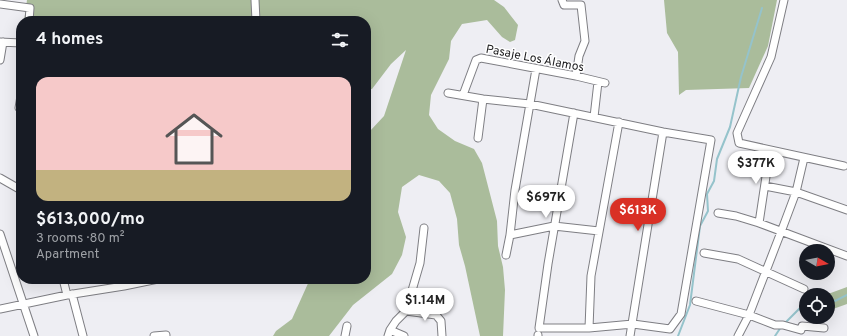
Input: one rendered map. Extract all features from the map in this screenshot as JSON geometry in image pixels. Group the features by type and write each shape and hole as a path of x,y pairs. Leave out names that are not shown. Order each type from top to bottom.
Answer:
{"street":[{"path":"255,0 256,16"},
{"path":"562,0 564,5 581,5 584,41 579,56 576,76"},
{"path":"784,0 771,57 737,133 739,143 844,166"},
{"path":"0,4 30,8 30,16"},
{"path":"0,60 1,42 16,44"},
{"name":"Pasaje Los Álamos","path":"463,96 476,60 481,58 601,82 594,117"},
{"path":"506,254 510,235 515,190 536,69"},
{"path":"448,93 483,99 530,104 619,122 663,132 711,140 681,314 670,329 633,324 589,328 539,328 554,226 574,113"},
{"path":"478,138 483,99"},
{"path":"589,328 591,276 619,122"},
{"path":"630,336 663,132"},
{"path":"760,223 770,150"},
{"path":"738,336 749,315 796,192 804,158"},
{"path":"0,178 16,187"},
{"path":"765,186 796,192 847,210"},
{"path":"718,213 736,216 760,223 847,256"},
{"path":"510,235 554,226 599,231"},
{"path":"404,336 389,333 396,320 406,311 420,263 424,228"},
{"path":"0,234 16,283"},
{"path":"704,253 738,259 802,288"},
{"path":"16,284 34,336"},
{"path":"65,284 84,336"},
{"path":"0,309 70,294 134,284"},
{"path":"696,301 749,315 775,325 783,325 801,333 802,326 824,328"},
{"path":"406,311 436,315 441,321 442,336"},
{"path":"345,336 347,326"},
{"path":"154,336 166,335"}],"green space":[{"path":"27,0 494,0 504,7 518,25 515,40 510,42 502,37 487,20 462,24 451,41 449,59 431,95 429,115 438,129 455,141 474,149 482,163 497,221 498,246 503,267 505,290 503,336 480,336 459,245 457,219 450,193 439,181 419,175 402,187 398,212 406,237 402,255 392,274 353,305 329,336 273,336 276,331 292,319 308,284 371,284 371,130 384,116 406,50 391,64 371,89 371,16 25,16"},
{"path":"664,0 777,0 768,46 749,88 686,90 679,95 678,52 667,33"},
{"path":"847,287 847,304 835,308 835,291"}],"waterway":[{"path":"678,336 690,305 700,226 708,211 707,194 714,181 717,159 730,127 741,77 762,8"},
{"path":"835,301 847,295"},
{"path":"784,324 799,309"},
{"path":"775,336 781,327"}]}
